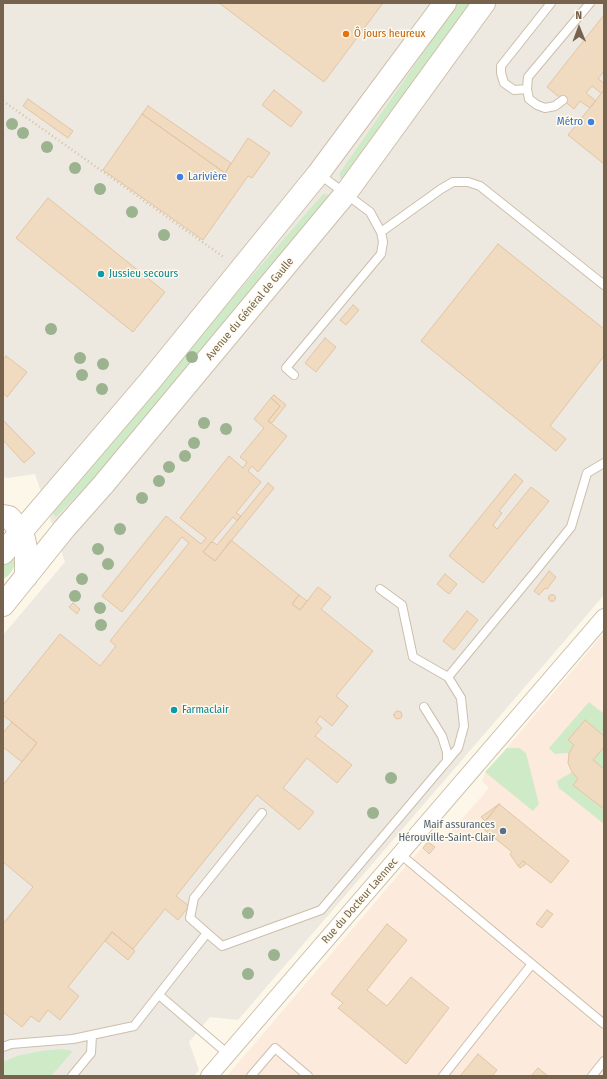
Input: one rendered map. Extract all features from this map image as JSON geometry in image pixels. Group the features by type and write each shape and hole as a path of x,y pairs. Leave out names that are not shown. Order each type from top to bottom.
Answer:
{"main road":[{"path":"3,553 150,381 318,174 444,3"},
{"name":"Avenue du Général de Gaulle","path":"4,601 26,577 64,529 103,485 346,193 484,3"},
{"path":"3,516 9,517 20,532 26,549 26,577"}],"street":[{"name":"Rue du Docteur Laennec","path":"209,1076 604,617"}],"lane":[{"path":"527,89 514,90 504,83 501,73 501,66 551,3"},
{"path":"563,100 555,106 546,108 537,105 530,99 527,89 528,77 590,3"},
{"path":"294,374 286,368 381,254 383,242 381,232 370,212 318,174"},
{"path":"381,232 453,182 468,182 480,186 604,285"},
{"path":"448,677 571,526 587,473 604,463"},
{"path":"262,813 194,898 190,918 222,946 321,910 458,748 464,726 461,698 448,677 413,657 402,605 380,589"},
{"path":"424,707 442,736 447,752 447,761"},
{"path":"400,854 604,1024"},
{"path":"3,1047 11,1044 73,1039 134,1026 207,933"},
{"path":"443,1076 532,964"},
{"path":"159,995 228,1054"},
{"path":"72,1076 91,1053 92,1035"},
{"path":"251,1076 275,1048 308,1076"},
{"path":"592,1076 604,1061"}],"path":[{"path":"3,102 226,260"}],"shaded area":[{"path":"3,3 604,3 604,595 238,1020 210,1017 189,1042 199,1070 194,1076 3,1076 3,635 65,562 35,474 8,478 3,477"},
{"path":"604,633 604,1073 602,1076 227,1076 429,839 433,837 442,842 489,788 482,781 484,775"}],"green space":[{"path":"458,3 475,3 343,183 339,174"},
{"path":"323,194 332,195 104,469 56,517 49,510"},
{"path":"15,550 16,559 13,569 8,576 3,579 3,564"},
{"path":"589,702 604,714 604,736 585,720 568,740 574,745 569,753 555,754 549,748"},
{"path":"604,747 604,769 593,760"},
{"path":"507,748 519,748 526,753 539,804 533,811 485,772"},
{"path":"572,772 578,779 574,785 604,809 604,824 559,788 557,781"},
{"path":"62,1049 73,1051 51,1076 3,1076 3,1062 17,1056 40,1051"}],"building":[{"path":"219,3 383,3 324,82"},
{"path":"604,15 604,71 598,79 604,83 604,90 601,93 592,86 586,93 596,101 590,108 580,101 574,109 547,87"},
{"path":"274,90 302,112 291,127 262,105"},
{"name":"Métro","path":"604,90 604,164 568,135"},
{"path":"28,99 73,131 68,138 23,106"},
{"path":"148,106 231,163 225,173 142,114"},
{"name":"Larivière","path":"142,114 225,173 248,138 270,153 252,178 248,176 203,240 103,170"},
{"name":"Jussieu secours","path":"48,198 165,292 133,332 16,238"},
{"path":"498,244 604,329 604,356 550,426 566,439 556,451 421,341"},
{"path":"353,305 359,310 346,325 340,320"},
{"path":"325,338 336,347 316,372 305,363"},
{"path":"6,356 27,372 7,397 3,393 3,360"},
{"path":"274,395 286,405 272,423 268,421 280,406 271,398"},
{"name":"Farmaclair","path":"271,398 280,406 268,421 287,436 258,472 252,466 248,471 261,482 236,513 241,516 237,521 233,517 203,552 215,561 231,540 299,595 292,604 300,610 318,587 331,597 321,609 373,651 336,696 348,706 332,726 320,716 316,722 322,728 315,736 352,765 337,783 307,758 283,788 314,812 299,830 257,795 176,896 189,906 178,920 165,909 133,949 112,932 68,987 79,996 60,1020 48,1010 39,1022 31,1016 22,1027 3,1012 3,924 33,887 3,862 3,785 37,743 3,715 3,705 60,634 100,666 116,646 110,641 189,543 182,537 122,612 102,596 166,516 201,544 206,538 180,518 229,456 243,468 247,462 240,457 264,428 254,419"},
{"path":"3,420 35,453 24,463 3,440"},
{"path":"515,474 523,481 499,511 502,513 493,525 497,529 531,487 549,501 483,583 449,556"},
{"path":"268,483 274,488 215,561 203,552 211,542 217,545"},
{"path":"549,571 556,577 547,589 545,588 539,595 534,591"},
{"path":"445,574 457,584 449,594 437,584"},
{"path":"299,595 307,601 300,610 292,604"},
{"path":"552,595 555,598 552,601 549,598"},
{"path":"73,603 80,609 77,614 69,607"},
{"path":"467,611 478,620 454,650 443,641"},
{"path":"398,711 401,712 401,718 398,719 395,718 394,715 395,712"},
{"path":"585,720 604,736 604,747 593,760 604,769 604,809 573,785 578,779 572,772 568,763 569,753 574,745 568,740"},
{"path":"12,722 37,743 22,762 3,747 3,733"},
{"path":"499,804 485,821 481,817"},
{"path":"499,804 569,861 551,883 523,861 518,866 510,854 512,852 481,827"},
{"path":"428,842 435,847 429,854 423,848"},
{"path":"523,861 526,864 520,868 518,866"},
{"path":"547,910 553,914 542,928 536,924"},
{"path":"387,924 407,940 367,990 387,1006 411,977 449,1008 406,1064 338,1008 343,1003 331,994"},
{"path":"112,932 135,951 128,960 105,941"},
{"path":"478,1054 497,1070 492,1076 460,1076"},
{"path":"538,1068 548,1076 531,1076"}],"place":[{"name":"Ô jours heureux","path":"346,34"},
{"name":"Métro","path":"591,122"},
{"name":"Larivière","path":"180,177"},
{"name":"Jussieu secours","path":"101,274"},
{"name":"Farmaclair","path":"174,710"},
{"name":"Maif assurances Hérouville-Saint-Clair","path":"503,831"}]}
